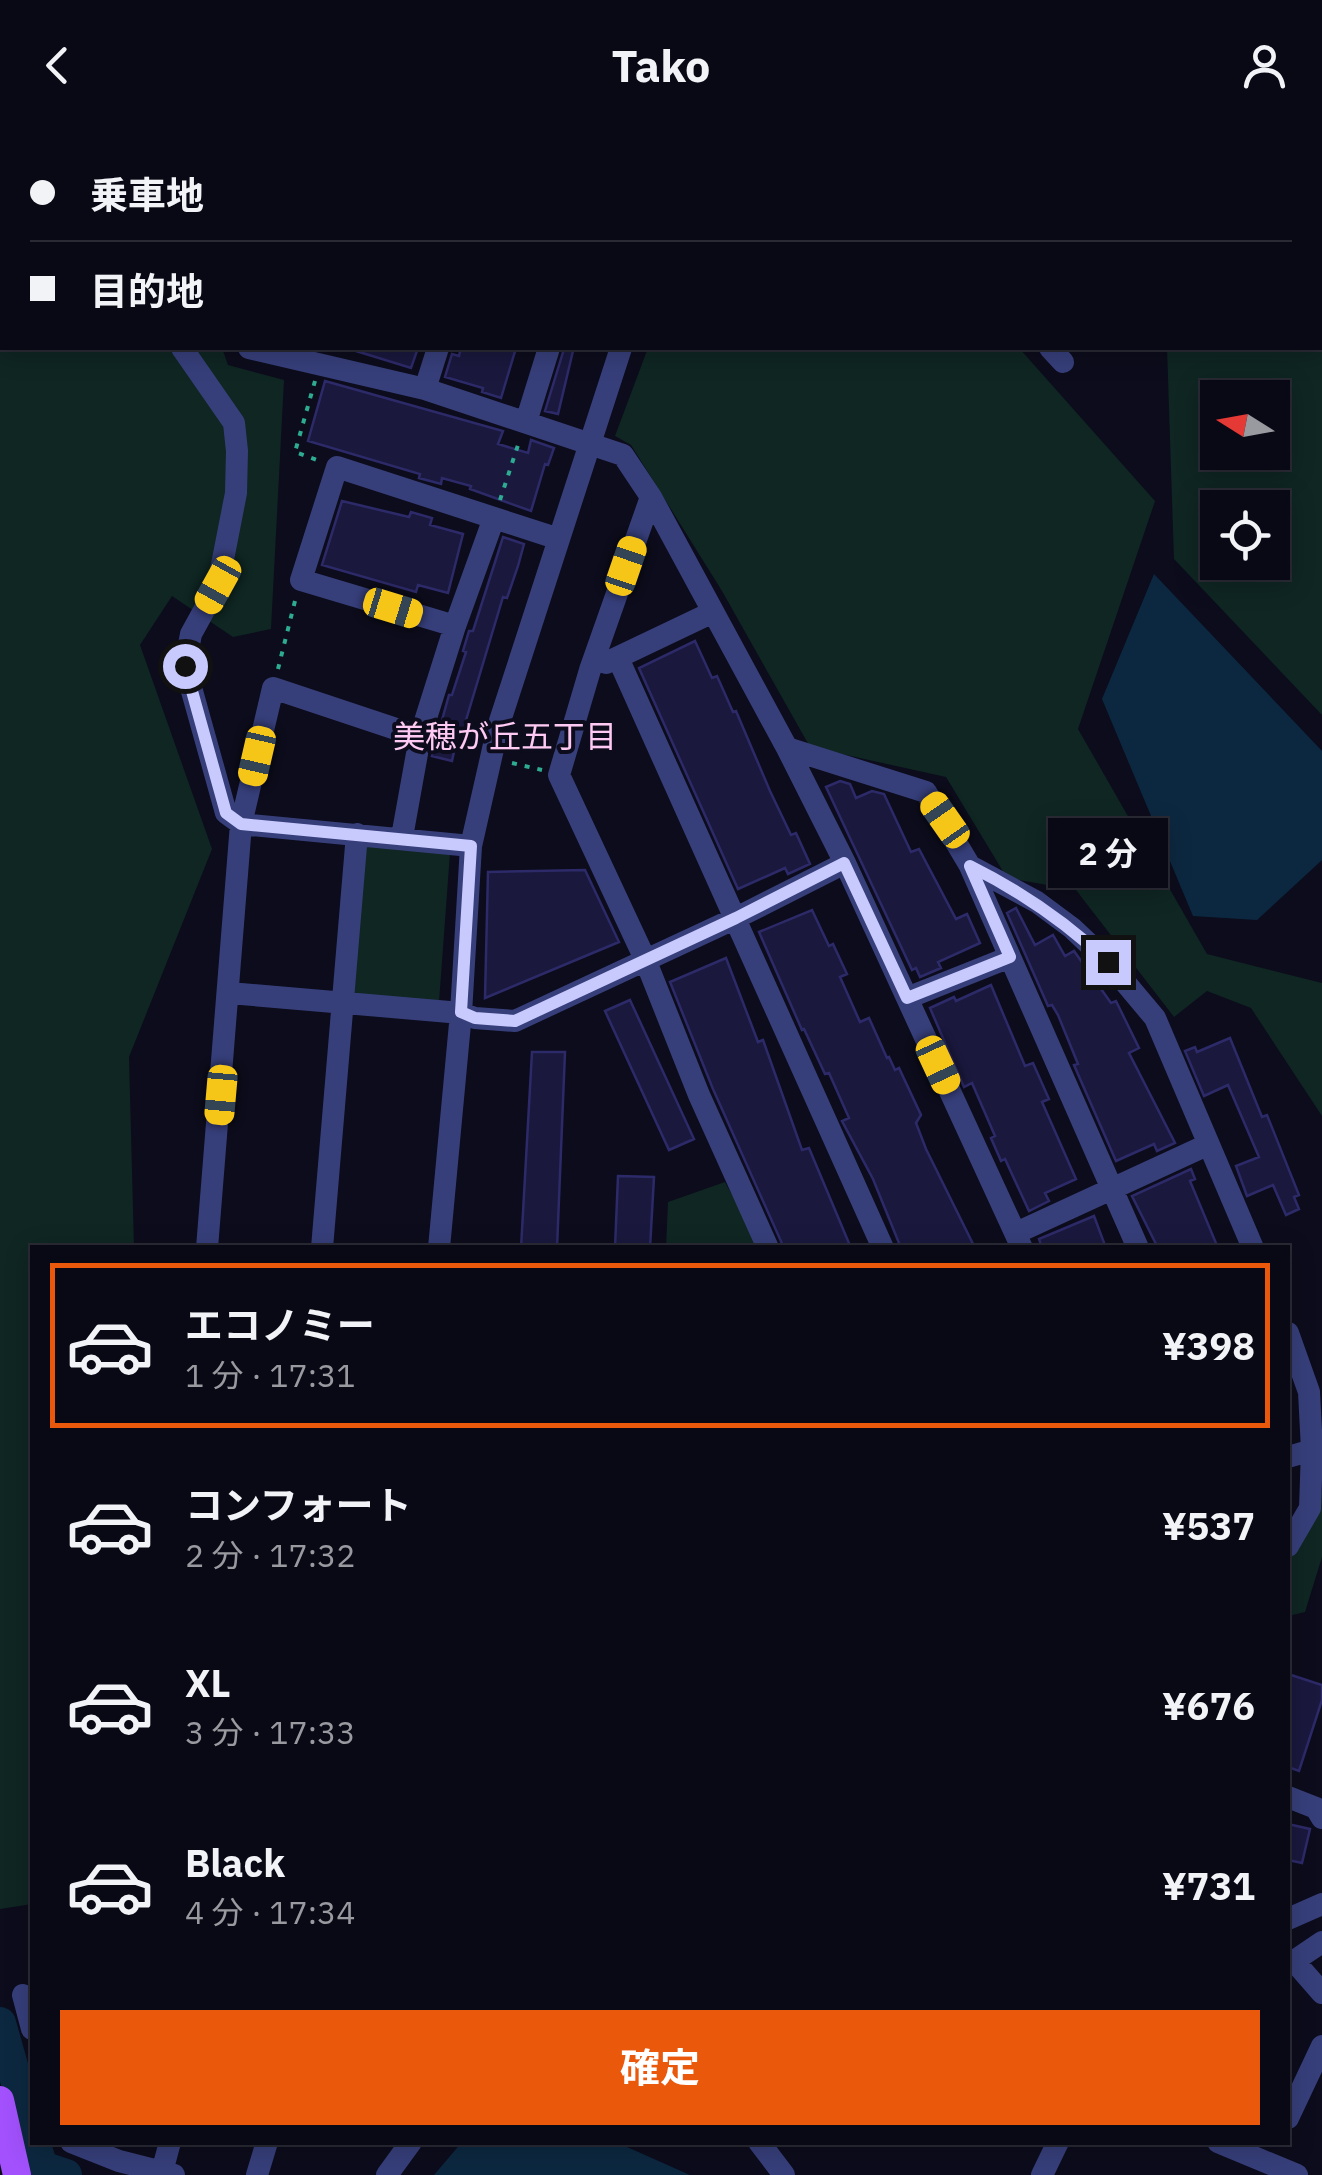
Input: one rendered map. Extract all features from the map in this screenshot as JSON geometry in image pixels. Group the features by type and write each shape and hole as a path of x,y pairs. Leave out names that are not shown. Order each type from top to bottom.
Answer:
{"main road":[{"path":"0,2100 18,2175"}],"street":[{"path":"183,350 234,423 236,493 218,585 191,634 185,666 226,813 241,824 471,846"},
{"path":"265,350 329,358 623,455 650,497 787,748 1019,1240 1112,1189 1207,1145"},
{"path":"425,388 437,350"},
{"path":"526,422 548,350"},
{"path":"439,1245 461,1012 471,846 498,727 620,350"},
{"path":"454,626 301,580 337,467 558,540"},
{"path":"650,497 590,670 559,775 645,959 767,1245"},
{"path":"402,837 420,738 454,626 494,518"},
{"path":"590,670 713,612"},
{"path":"618,658 883,1245"},
{"path":"207,1245 241,824 273,688 420,738"},
{"path":"787,748 926,792 970,866 1137,1245"},
{"path":"322,1245 357,834"},
{"path":"229,993 461,1012 475,1018 515,1021 844,863"},
{"path":"970,866 1037,902 1072,928 1108,962 1155,1018 1252,1245"},
{"path":"907,998 1010,957"},
{"path":"1290,1339 1309,1392 1312,1450 1310,1508 1290,1543"},
{"path":"1290,1457 1312,1450"},
{"path":"1290,1798 1316,1808 1322,1818"},
{"path":"1290,1918 1322,1904"},
{"path":"1322,1942 1290,1963 1322,1994"},
{"path":"0,2003 28,1993"},
{"path":"1290,2114 1322,2046"},
{"path":"78,2145 168,2174 170,2145"},
{"path":"256,2175 266,2145"},
{"path":"387,2175 409,2145"},
{"path":"762,2145 784,2175"},
{"path":"1042,2175 1057,2145"},
{"path":"1226,2145 1297,2175"}],"path":[{"path":"329,358 295,452 337,467"},
{"path":"494,518 526,422"},
{"path":"273,688 301,580"},
{"path":"503,761 559,775"}],"green space":[{"path":"0,350 223,350 228,365 284,380 271,629 233,637 172,596 140,645 212,849 129,1057 134,1245 30,1245 30,1904 0,1909"},
{"path":"647,350 1021,350 1155,501 1078,729 1207,954 1322,983 1322,1116 1251,1008 1207,991 1174,1017 1076,890 1007,878 946,777 810,747 722,591 631,445 615,436"},
{"path":"1167,350 1322,350 1322,715 1174,559"},
{"path":"357,843 450,853 439,1002 348,996"},
{"path":"725,1182 759,1245 666,1245 668,1202"},
{"path":"1322,1490 1322,1557 1305,1612 1290,1616 1290,1558"}],"water":[{"path":"1154,574 1322,751 1322,860 1257,920 1193,916 1102,699"},
{"path":"459,2145 622,2145 690,2175 434,2175"}],"building":[{"path":"356,350 417,350 411,368"},
{"path":"460,350 515,350 501,398 482,392 483,388 445,377 452,354 459,356"},
{"path":"564,350 573,351 558,414 545,411"},
{"path":"325,381 503,431 498,444 528,453 531,440 554,448 531,511 470,489 471,486 442,478 441,484 419,478 420,474 308,441"},
{"path":"342,501 409,517 411,512 432,518 430,525 463,534 448,593 418,585 416,592 322,565"},
{"path":"503,537 524,544 518,566 507,598 503,597 452,761 432,756 466,652 463,651 469,631 473,631"},
{"path":"695,641 712,678 717,676 733,712 736,711 791,835 796,833 810,864 788,874 785,868 738,889 639,668"},
{"path":"840,781 850,784 856,798 872,791 884,794 911,852 919,849 956,919 967,914 980,943 938,962 941,968 920,977 916,968 912,970 826,787"},
{"path":"585,870 619,942 485,998 488,872"},
{"path":"1016,908 1035,945 1053,935 1065,956 1074,951 1111,1003 1116,1001 1139,1048 1129,1053 1175,1143 1157,1151 1154,1144 1116,1161 1074,1065 1078,1064 1058,1015 1052,1005 1048,1006 1007,913"},
{"path":"812,910 847,974 840,977 860,1022 869,1018 887,1058 895,1070 899,1068 921,1115 916,1123 926,1149 974,1245 900,1245 873,1179 842,1121 849,1118 829,1073 825,1074 802,1030 759,932"},
{"path":"726,958 758,1042 763,1040 802,1150 809,1148 850,1245 783,1245 670,982"},
{"path":"991,985 1025,1066 1033,1063 1049,1099 1042,1102 1076,1179 1045,1193 1049,1201 1029,1211 1005,1159 1001,1161 991,1138 995,1136 972,1083 964,1087 930,1008"},
{"path":"630,1000 694,1139 669,1150 605,1011"},
{"path":"1230,1038 1299,1195 1294,1197 1299,1209 1286,1215 1273,1185 1247,1196 1236,1166 1259,1157 1228,1085 1204,1096 1185,1051 1195,1047 1197,1052"},
{"path":"532,1052 565,1052 557,1245 521,1245"},
{"path":"1191,1169 1195,1179 1190,1181 1217,1245 1156,1245 1132,1196"},
{"path":"618,1176 654,1177 650,1245 615,1245"},
{"path":"1094,1216 1105,1245 1041,1245 1039,1239"},
{"path":"1290,1675 1322,1685 1322,1700 1299,1771 1290,1768"},
{"path":"1290,1824 1310,1829 1302,1863 1290,1860"}],"waterway":[{"path":"0,2023 30,2129"},
{"path":"35,2145 42,2167 66,2175"}],"district":[{"name":"美穂が丘五丁目","path":"505,737"}],"route":[{"path":"185,666 226,813 241,824 471,846 461,1012 475,1018 515,1021 844,863 907,998 1010,957 970,866 1037,902 1108,962"}]}
